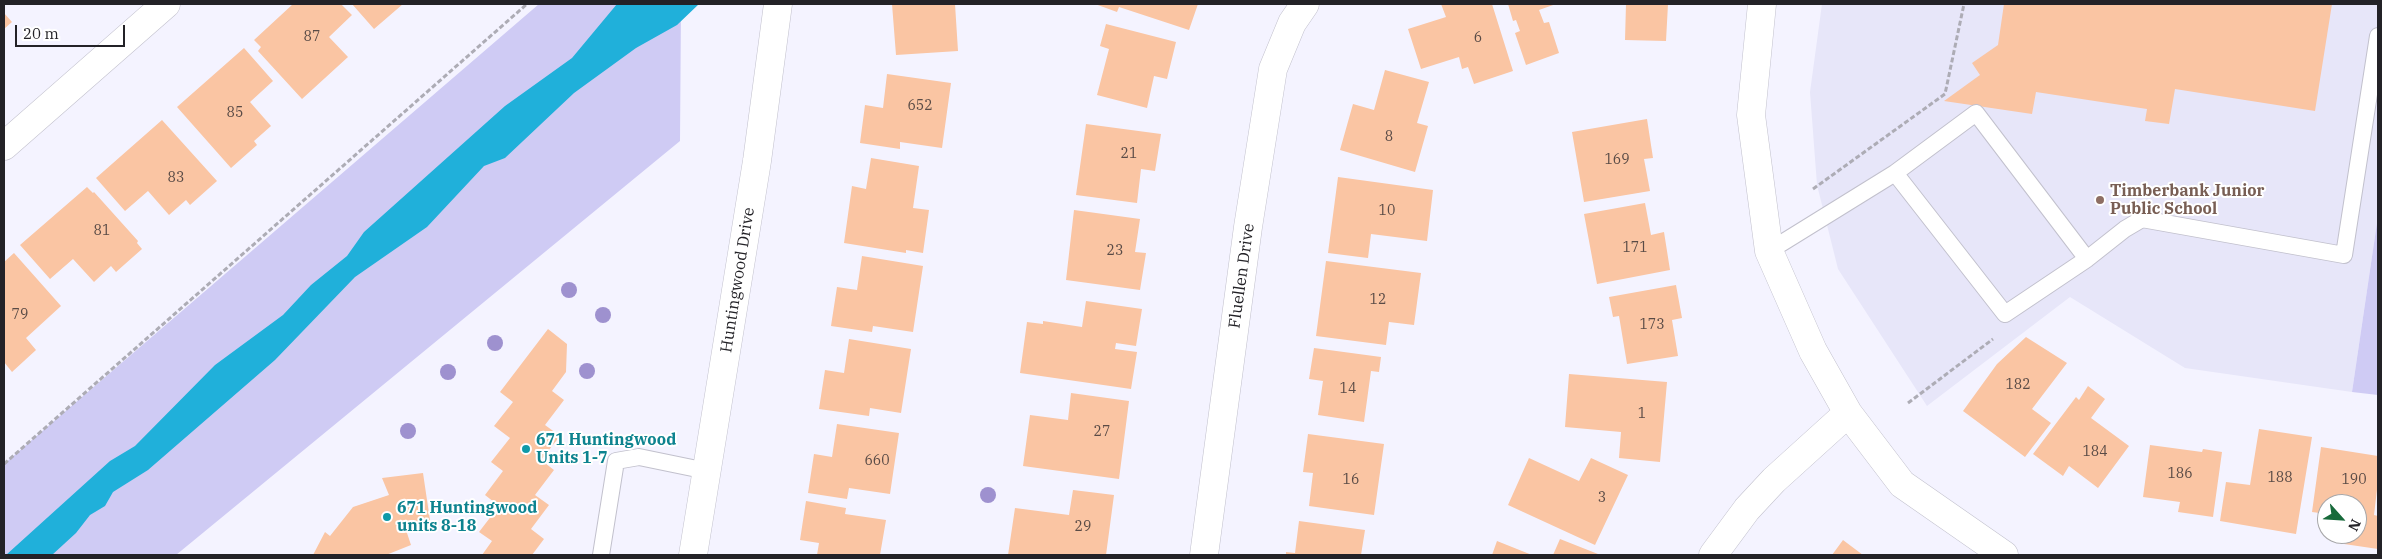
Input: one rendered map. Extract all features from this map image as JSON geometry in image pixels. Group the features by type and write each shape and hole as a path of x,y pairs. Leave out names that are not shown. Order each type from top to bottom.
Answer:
{"street":[{"path":"4,146 166,4"},
{"name":"Huntingwood Drive","path":"693,555 757,161 778,4"},
{"name":"Fluellen Drive","path":"1204,555 1247,236 1273,69 1292,23 1306,4"},
{"path":"1762,4 1751,115 1769,251 1813,351 1848,413 1902,484 2004,555"},
{"path":"1713,555 1746,509 1774,480 1848,413"}],"lane":[{"path":"1895,173 2005,314 2142,219 2344,255 2378,36"},
{"path":"1769,251 1895,173 1976,113 2087,258"},
{"path":"601,555 616,461 639,457 707,471"}],"path":[{"path":"4,464 527,4"},
{"path":"1809,191 1945,94 1964,4"}],"shaded area":[{"path":"539,4 681,4 680,141 176,555 4,555 4,464"},
{"name":"Timberbank Junior Public School","path":"1822,4 2378,4 2378,216 2352,392 2185,368 2070,297 1927,406 1838,269 1817,185 1810,92"},
{"path":"2378,216 2378,395 2352,392"}],"water":[{"path":"617,4 699,4 677,25 636,48 574,93 505,158 484,166 427,227 355,277 275,360 148,470 113,492 105,506 90,515 76,533 52,555 6,555 110,461 135,446 215,365 283,315 311,285 347,256 364,232 505,106 572,58"}],"building":[{"path":"293,4 341,4 352,15 329,37 348,57 302,99 258,51 261,47 254,40"},
{"path":"352,4 403,4 374,29"},
{"path":"892,4 955,4 958,51 896,55"},
{"path":"1095,4 1198,4 1189,30 1119,7 1117,12"},
{"path":"1441,4 1492,4 1513,71 1474,84 1468,67 1462,69 1459,57 1421,69 1408,29 1446,17"},
{"path":"1508,4 1556,4 1539,10 1544,23 1549,22 1559,53 1526,65 1515,33 1520,31 1516,20 1513,21"},
{"path":"1626,4 1668,4 1666,41 1625,40"},
{"path":"2004,4 2332,4 2315,111 2175,89 2169,124 2145,121 2147,109 2036,92 2032,114 1944,101 1980,75 1972,63 1998,45"},
{"path":"4,13 12,22 4,29"},
{"path":"1106,24 1176,42 1167,79 1154,76 1147,108 1097,95 1109,49 1100,46"},
{"path":"244,48 273,81 250,102 271,126 254,141 257,145 231,168 177,107"},
{"path":"1385,70 1429,82 1417,123 1428,126 1415,172 1340,150 1353,104 1374,110"},
{"path":"887,74 951,83 942,148 900,142 900,149 860,143 865,105 883,108"},
{"path":"1647,119 1653,158 1644,159 1650,191 1584,202 1572,132"},
{"path":"162,120 217,181 190,205 186,200 169,215 148,191 125,211 96,178"},
{"path":"1086,124 1161,134 1155,171 1141,169 1137,203 1076,195"},
{"path":"871,158 919,166 913,208 929,210 923,253 906,250 906,253 844,243 852,186 866,189"},
{"path":"1338,177 1433,190 1427,241 1371,234 1368,258 1328,253"},
{"path":"87,187 94,192 138,241 137,243 142,249 116,272 111,266 94,282 73,259 50,279 20,245"},
{"path":"1645,203 1651,235 1664,232 1670,270 1597,284 1584,214"},
{"path":"1074,210 1140,219 1135,252 1146,253 1140,290 1066,280"},
{"path":"14,253 61,306 26,338 36,350 12,372 4,362 4,262"},
{"path":"862,256 923,266 913,332 873,326 872,332 831,326 837,287 857,290"},
{"path":"1326,261 1421,273 1414,325 1389,322 1386,345 1316,336"},
{"path":"1676,285 1682,318 1672,320 1678,356 1627,364 1619,316 1613,317 1609,297"},
{"path":"1086,301 1142,309 1136,346 1116,343 1115,349 1137,352 1131,389 1020,373 1027,322 1043,324 1043,321 1082,327"},
{"name":"671 Huntingwood Units 1-7","path":"548,329 567,344 566,372 552,391 564,400 545,425 560,436 541,460 554,470 535,495 549,505 531,529 544,539 532,555 482,555 492,541 479,532 499,506 485,495 503,471 491,462 510,438 494,426 513,402 500,392"},
{"path":"2026,337 2067,363 2032,409 2051,423 2025,457 1963,411 1997,364"},
{"path":"849,339 911,349 901,413 870,408 869,416 819,409 825,370 844,373"},
{"path":"1314,348 1381,357 1379,372 1371,371 1364,422 1318,415 1323,381 1309,379"},
{"path":"1569,374 1667,382 1660,462 1619,458 1621,432 1565,427"},
{"path":"2088,386 2105,399 2091,418 2129,446 2098,488 2069,466 2063,476 2033,454 2076,397 2079,400"},
{"path":"1071,393 1129,401 1119,479 1023,466 1030,415 1068,420"},
{"path":"837,424 899,433 890,494 849,488 847,499 808,493 814,454 832,457"},
{"path":"2259,429 2312,437 2296,534 2220,521 2226,482 2250,485"},
{"path":"1308,434 1384,444 1374,515 1309,506 1313,473 1303,472"},
{"path":"2150,445 2202,452 2203,449 2222,452 2213,517 2178,512 2180,502 2143,497"},
{"path":"2321,447 2378,456 2378,481 2374,515 2378,516 2378,549 2344,544 2367,544 2367,494 2317,494 2317,513 2312,512"},
{"path":"1529,458 1579,481 1591,458 1628,475 1595,545 1508,505"},
{"name":"671 Huntingwood units 8-18","path":"423,473 431,527 406,530 411,545 386,555 313,555 325,532 330,536 353,507 389,495 382,478"},
{"path":"1073,490 1114,495 1106,555 1008,555 1015,508 1069,515"},
{"path":"806,501 846,508 845,514 886,520 880,555 817,555 819,543 800,540"},
{"path":"1299,521 1365,530 1361,555 1286,555 1286,552 1295,553"},
{"path":"1560,539 1598,554 1598,555 1553,555"},
{"path":"1843,540 1863,555 1832,555"},
{"path":"1497,541 1532,555 1492,555"}],"place":[{"name":"Timberbank Junior Public School","path":"2100,200"},
{"name":"671 Huntingwood Units 1-7","path":"526,449"},
{"name":"671 Huntingwood units 8-18","path":"387,517"}]}
